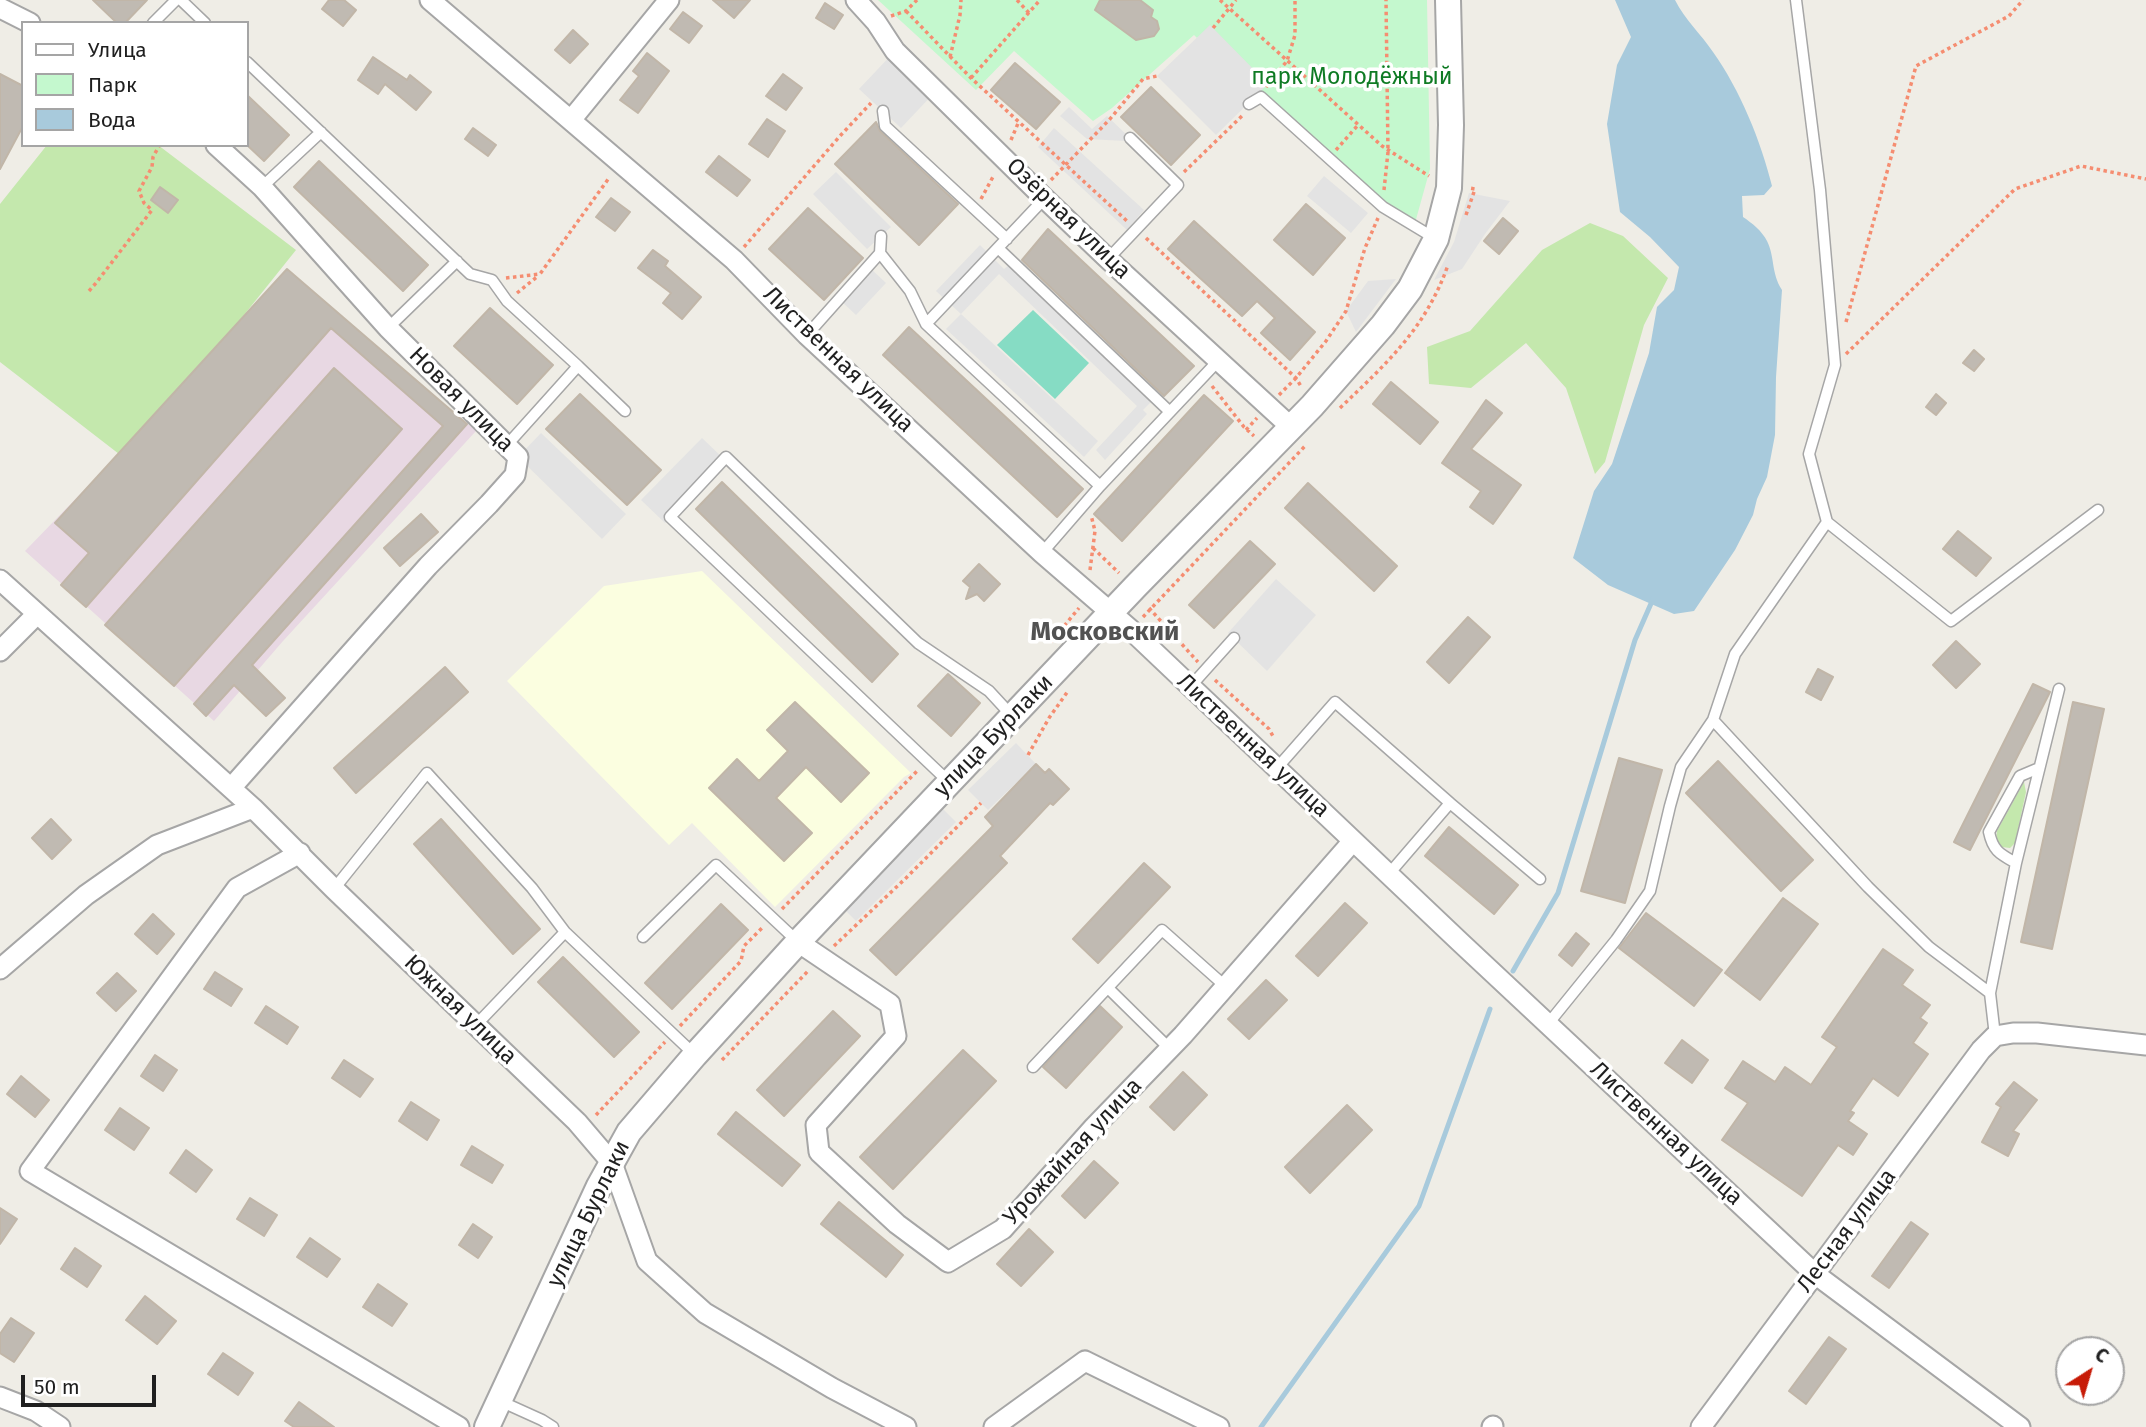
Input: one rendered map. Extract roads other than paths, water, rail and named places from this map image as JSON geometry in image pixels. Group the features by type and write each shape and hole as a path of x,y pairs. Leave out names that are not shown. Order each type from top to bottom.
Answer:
{"street":[{"name":"Лиственная улица","path":"430,0 734,260 807,335 1042,553 1280,764 1353,841 1815,1274 2020,1427"},
{"path":"571,120 668,0"},
{"name":"Озёрная улица","path":"856,0 876,22 895,51 1045,198 1218,361 1301,434"},
{"name":"улица Бурлаки","path":"487,1427 599,1186 629,1132 798,942 1111,613 1301,434 1410,289 1436,239 1449,188 1451,125 1448,0"},
{"path":"0,8 26,21"},
{"name":"Новая улица","path":"218,147 262,187 388,328 518,457 515,475 428,566 231,788"},
{"name":"Южная улица","path":"0,580 253,808 577,1122 612,1163 647,1261 705,1313 832,1388 906,1427"},
{"path":"0,651 37,614"},
{"path":"0,969 86,895 157,845 253,808"},
{"name":"Урожайная улица","path":"798,942 890,1004 897,1036 816,1125 819,1152 897,1223 948,1262 1003,1229 1094,1127 1170,1049 1353,841"},
{"path":"300,853 237,888 30,1171 459,1427"},
{"path":"1995,1036 2037,1032 2146,1045"},
{"name":"Лесная улица","path":"1701,1427 1981,1050 1995,1036"},
{"path":"993,1427 1085,1361 1219,1427"},
{"path":"0,1397 36,1411 60,1427"}],"lane":[{"path":"155,21 178,0 203,21"},
{"path":"1796,0 1820,190 1835,365 1809,454 1827,522 1951,621 2098,510"},
{"path":"248,63 470,274 492,280 507,301 625,411"},
{"path":"1249,104 1261,97 1383,206 1436,239"},
{"path":"883,111 885,126 1007,239"},
{"path":"262,187 321,132"},
{"path":"1108,259 1178,185 1130,138"},
{"path":"926,324 1045,198"},
{"path":"807,335 880,253 881,236"},
{"path":"998,248 1170,412"},
{"path":"880,253 910,291 926,324 1100,486"},
{"path":"388,328 457,261"},
{"path":"1042,553 1100,486 1218,361"},
{"path":"506,445 578,366"},
{"path":"950,782 670,517 726,457 918,643 989,691 1013,717"},
{"path":"1548,1024 1616,940 1650,891 1681,767 1713,720 1735,654 1827,522"},
{"path":"1190,687 1234,638"},
{"path":"1995,1036 1990,993 2016,863 2059,689"},
{"path":"1280,764 1335,702 1540,879"},
{"path":"1713,720 1868,887 1929,947 1990,993"},
{"path":"2016,863 1999,853 1992,845 1989,832 2020,776 2039,768"},
{"path":"334,889 427,773 531,888 565,932 695,1055"},
{"path":"1388,874 1450,803"},
{"path":"643,937 716,865 798,942"},
{"path":"1033,1067 1162,930 1225,986"},
{"path":"476,1025 565,932"},
{"path":"1108,988 1170,1049"},
{"path":"499,1400 553,1427"}],"water":[{"path":"1615,0 1675,0 1732,83 1756,134 1772,186 1764,195 1742,196 1743,217 1767,241 1782,290 1775,435 1767,477 1753,515 1735,550 1694,611 1674,614 1608,585 1573,558 1594,491 1612,464 1649,353 1657,307 1674,290 1679,267 1650,237 1620,212 1607,124 1617,65 1631,37"}],"waterway":[{"path":"1513,971 1558,893 1635,640 1653,599"},
{"path":"1261,1427 1419,1206 1490,1009"}],"district":[{"name":"Московский","path":"1105,633"}],"park label":[{"name":"парк Молодёжный","path":"1352,78"}]}
